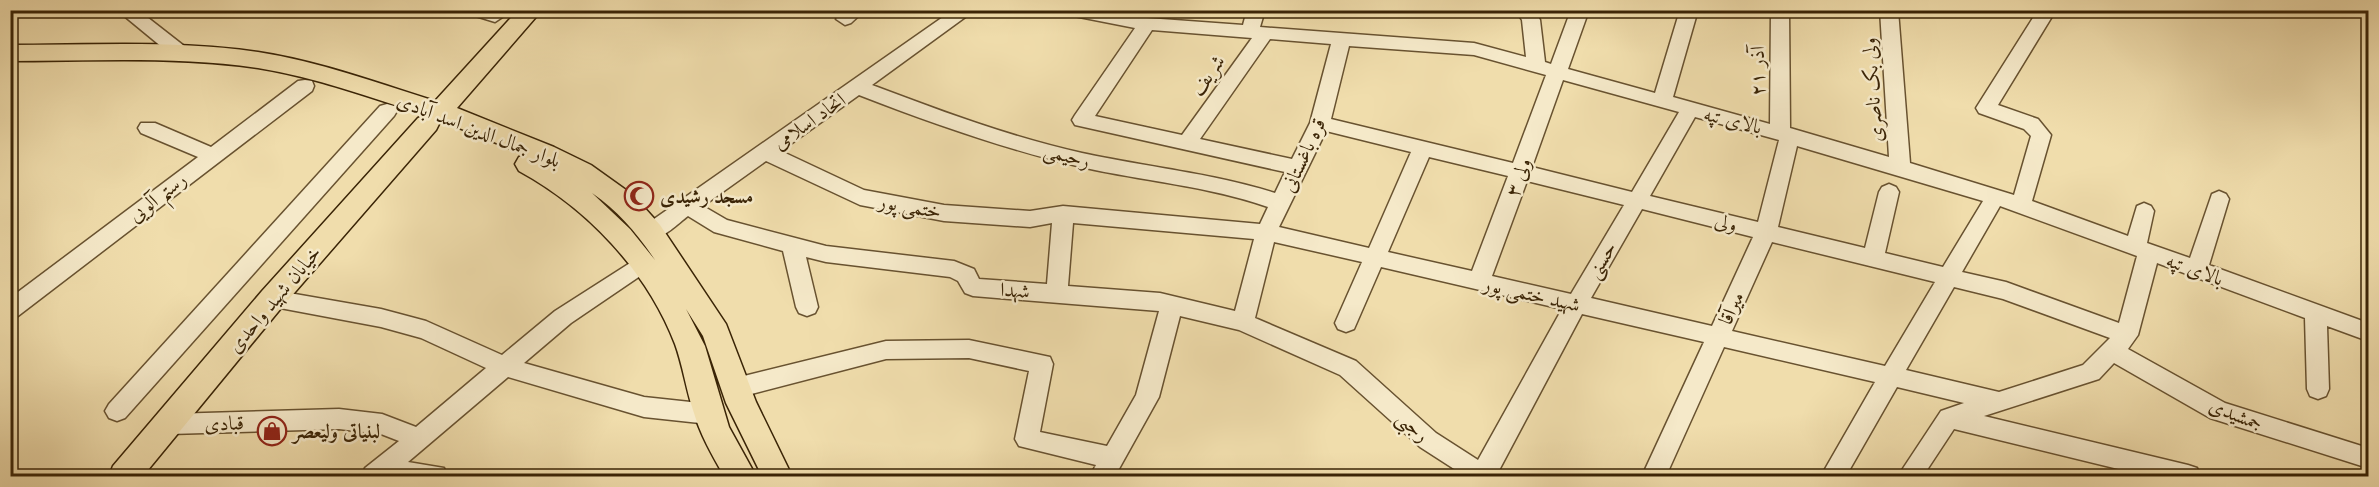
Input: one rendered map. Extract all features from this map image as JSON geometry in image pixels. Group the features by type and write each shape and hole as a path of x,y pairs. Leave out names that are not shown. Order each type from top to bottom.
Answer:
{"main road":[{"path":"429,113 531,10"},
{"path":"429,113 498,14"},
{"name":"بلوار جمال الدین اسد آبادی","path":"10,53 181,53 258,60 330,77 545,153 582,172 624,202 651,232 716,332 736,388 777,477"},
{"name":"بلوار جمال الدین اسد آبادی","path":"10,71 238,71 305,86 387,111 429,113 463,136 545,172 594,208 641,264 687,337 709,414 740,477"},
{"name":"خیابان شهید واحدی","path":"124,477 429,113"}],"street":[{"path":"126,10 181,53"},
{"path":"475,10 498,14"},
{"name":"اتحاد اسلامی","path":"651,232 966,10"},
{"name":"بالای تپه","path":"1074,10 1147,24 1474,50 1690,110 1785,133 2021,205 2368,332"},
{"path":"1256,10 1257,33"},
{"path":"1524,10 1531,20 1536,66"},
{"name":"ولی ۳","path":"1479,282 1580,10"},
{"path":"1662,102 1689,10"},
{"name":"۲۱ آذر","path":"1780,10 1785,133"},
{"name":"ولی بک ناصری","path":"1889,10 1900,167"},
{"path":"2021,205 2041,135 2031,124 1986,108 2047,10"},
{"path":"1147,24 1082,120 1298,168"},
{"name":"شریف","path":"1187,143 1257,33"},
{"name":"قره باغستانی","path":"1243,322 1266,232 1320,123 1342,39"},
{"name":"رستم آلویی","path":"10,310 305,86"},
{"name":"رحیمی","path":"858,87 1004,138 1110,166 1191,179 1257,194 1280,203"},
{"name":"حسنی","path":"1483,476 1576,304 1690,110"},
{"path":"117,411 387,111"},
{"name":"ولی","path":"1320,123 2006,291 2119,343"},
{"path":"148,128 212,155"},
{"name":"میرآقا","path":"1654,477 1766,232 1785,133"},
{"path":"1346,323 1373,257 1423,148"},
{"name":"ختمی پور","path":"766,152 860,197 944,213 1030,219 1063,214"},
{"path":"1873,258 1889,192"},
{"path":"1833,477 1995,197"},
{"path":"2197,269 2219,200"},
{"name":"شهدا","path":"688,206 721,226 826,254 954,269 966,275 973,287 1173,304 1243,322 1348,368"},
{"path":"1910,477 1949,418 2091,372 2119,343 2143,250 2144,211"},
{"path":"1057,293 1063,214"},
{"name":"شهید ختمی پور","path":"1063,214 1266,232 1997,401"},
{"path":"792,244 807,307"},
{"path":"378,473 563,317 641,264"},
{"path":"272,299 381,318 426,330 505,367 644,407 709,414"},
{"path":"736,388 886,350 969,349 1042,364 1028,439 1108,467 1147,397 1173,304"},
{"path":"2316,313 2318,389"},
{"name":"جمشیدی","path":"2119,343 2218,411 2368,458"},
{"name":"رجبی","path":"1348,368 1428,440 1483,476"},
{"path":"1949,418 2188,477"},
{"name":"قبادی","path":"170,424 339,419 382,424 418,438"},
{"path":"378,473 435,477"}],"place":[{"name":"مسجد رشیدی","path":"639,196"},
{"name":"لبنیاتی ولیعصر","path":"272,431"}]}
